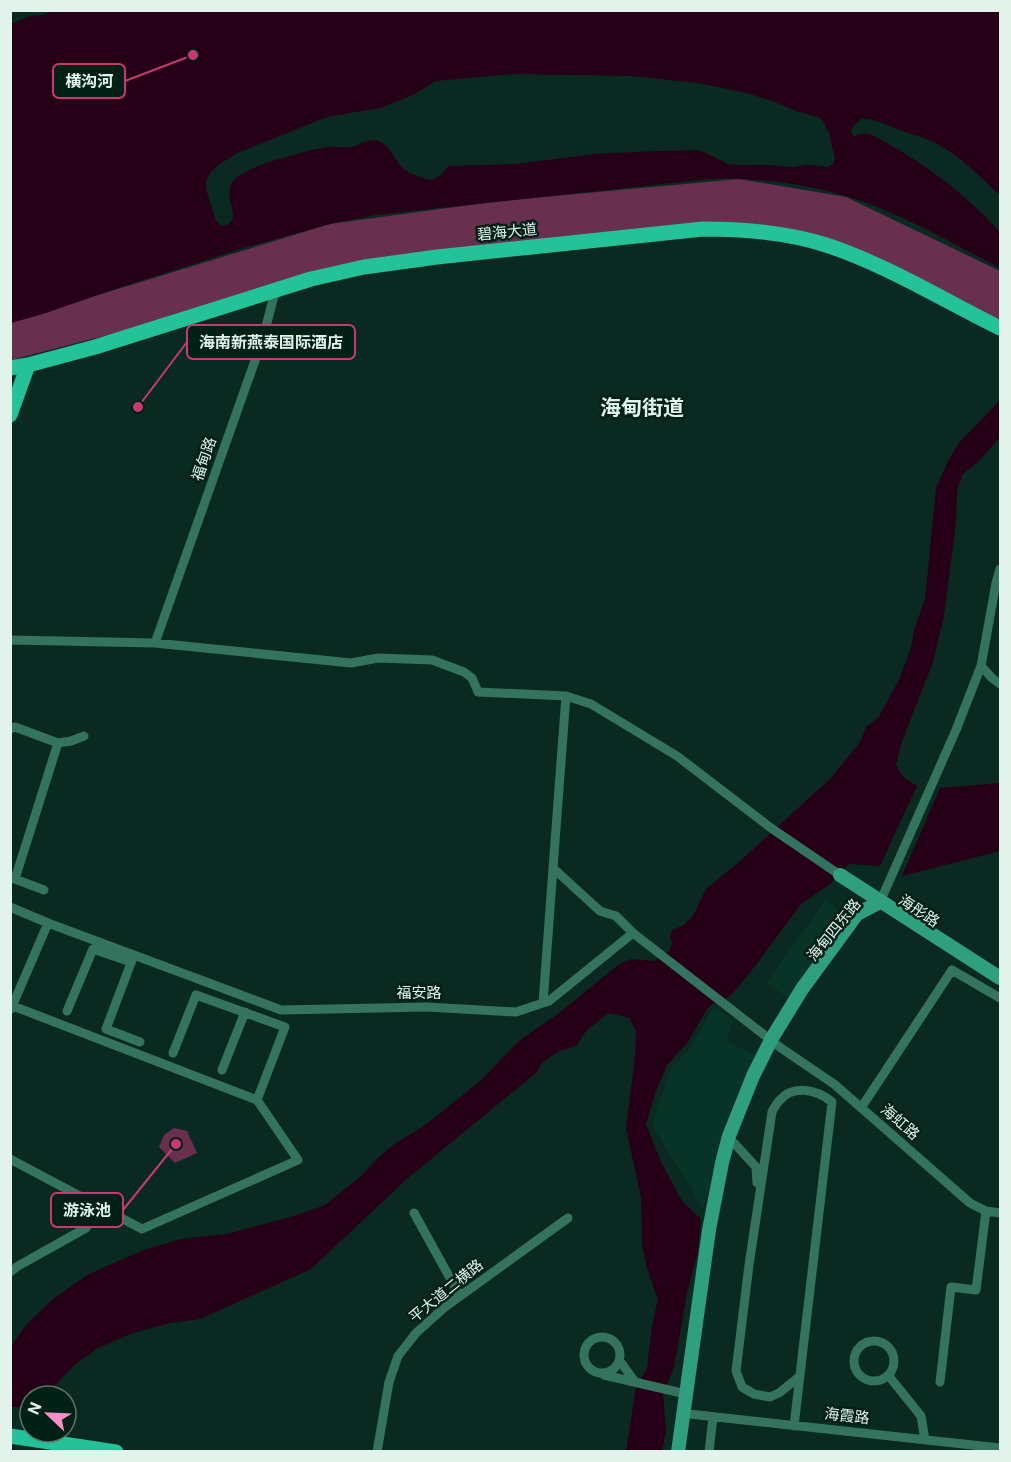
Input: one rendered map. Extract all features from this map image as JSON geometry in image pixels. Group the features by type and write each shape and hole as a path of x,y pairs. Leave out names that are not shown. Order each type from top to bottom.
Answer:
{"main road":[{"name":"碧海大道","path":"10,368 95,347 318,272 389,258 702,225 735,225 797,234 826,241 887,265 1000,323"},
{"name":"碧海大道","path":"10,360 46,355 277,287 344,271 390,263 679,231 735,230 797,238 825,245 895,274 1000,328"},
{"path":"10,415 28,365"},
{"path":"840,875 880,902"},
{"name":"海彤路","path":"880,902 1000,978"},
{"name":"海彤路","path":"880,902 892,915 1000,983"},
{"name":"海甸四东路","path":"678,1452 710,1230 729,1136 745,1094 806,995 862,918 880,902"},
{"name":"海甸四东路","path":"684,1452 715,1237 728,1164 751,1096 776,1044"},
{"path":"10,1436 116,1452"},
{"path":"10,1446 48,1452"}],"street":[{"name":"福甸路","path":"155,643 263,338 277,287"},
{"path":"880,902 956,730 981,666 1000,568"},
{"path":"10,640 155,643 351,663 378,658 432,660 464,672 472,678 478,692 566,696 591,704 677,756 771,828 840,875"},
{"path":"981,666 1000,684"},
{"path":"976,676 992,678"},
{"path":"543,1003 566,696"},
{"path":"10,729 15,727 58,743 84,736"},
{"path":"44,890 13,878 58,743"},
{"path":"553,868 600,911 616,916 659,954 776,1044"},
{"name":"福安路","path":"10,907 132,959 281,1010 427,1007 516,1012 549,1001 633,933"},
{"path":"10,1159 142,1229 298,1160 257,1100 12,1008 48,923"},
{"path":"67,1011 93,949 132,959 106,1029 140,1042"},
{"path":"861,1108 952,970 1000,998"},
{"path":"173,1053 196,994 285,1027 257,1100"},
{"path":"222,1070 245,1012"},
{"name":"海虹路","path":"776,1044 834,1084 970,1203 986,1211 1000,1214"},
{"path":"794,1426 834,1084"},
{"path":"800,1377 770,1397 754,1394 742,1387 736,1371 772,1112 781,1099 798,1090 814,1091 824,1095 832,1102"},
{"path":"734,1143 756,1167 759,1201"},
{"path":"10,1272 86,1228 99,1206"},
{"path":"940,1382 951,1287 976,1290 986,1211"},
{"path":"414,1213 459,1296"},
{"name":"平大道二横路","path":"377,1452 389,1382 398,1356 416,1334 445,1307 568,1218"},
{"path":"601,1374 612,1371 620,1361 620,1349 607,1337 594,1338 586,1347 584,1359 590,1369 601,1374 686,1394"},
{"path":"878,1341 889,1347 894,1364 888,1375 876,1381 862,1377 855,1366 854,1359 860,1346 878,1341"},
{"path":"620,1361 634,1382"},
{"path":"888,1375 921,1416 925,1440"},
{"name":"海霞路","path":"689,1414 1000,1448"},
{"path":"709,1452 713,1417"}],"shaded area":[{"path":"51,11 1000,11 1000,195 959,158 931,141 871,120 861,119 851,131 855,136 872,135 905,154 934,173 975,207 1000,232 1000,268 917,225 853,198 816,188 778,182 714,179 375,215 330,224 243,248 11,323 11,24 30,16 43,15","holes":["513,74 631,76 698,83 747,93 818,117 822,119 830,135 835,158 833,164 827,167 740,165 728,164 696,150 659,151 594,154 516,164 449,166 438,177 430,180 406,171 383,143 372,140 352,147 332,147 310,151 268,162 243,173 230,186 233,214 229,224 222,226 216,221 206,189 206,181 210,173 237,153 327,117 380,108 415,94 436,81"]},
{"path":"739,179 846,197 1000,271 1000,325 849,249 727,225 413,256 11,360 10,322 330,224 499,201"},
{"path":"1000,400 1000,437 979,461 962,475 957,491 956,522 944,616 933,662 901,744 896,765 903,777 917,786 880,866 849,864 830,884 801,904 734,992 707,1009 688,1042 667,1065 646,1124 661,1162 682,1201 701,1219 698,1251 687,1293 674,1368 663,1394 666,1432 662,1451 626,1451 636,1388 647,1368 652,1325 658,1299 647,1269 642,1245 641,1198 626,1128 636,1031 629,1018 609,1013 587,1030 576,1046 559,1051 543,1062 536,1073 408,1178 311,1269 200,1319 170,1323 133,1333 98,1348 77,1363 56,1384 18,1384 18,1407 11,1407 11,1346 26,1325 54,1298 89,1274 144,1250 181,1239 227,1234 291,1217 325,1205 359,1178 393,1145 428,1123 479,1082 519,1041 559,1013 618,965 631,959 655,961 669,951 672,943 670,937 672,930 684,925 693,916 706,889 830,779 860,742 866,727 878,718 899,680 911,648 914,630 925,599 936,488 959,443"},
{"path":"1000,783 1000,851 902,876 940,788"},
{"path":"825,901 847,916 789,998 766,983"},
{"path":"714,1007 734,1020 726,1042 755,1055 726,1122 703,1208 652,1125 671,1068 689,1050"},
{"path":"174,1128 187,1131 197,1153 175,1163 159,1147 164,1135"}],"place":[{"name":"横沟河","path":"193,55"},
{"name":"海南新燕泰国际酒店","path":"138,407"},
{"name":"游泳池","path":"176,1144"}],"district":[{"name":"海甸街道","path":"642,408"}]}
